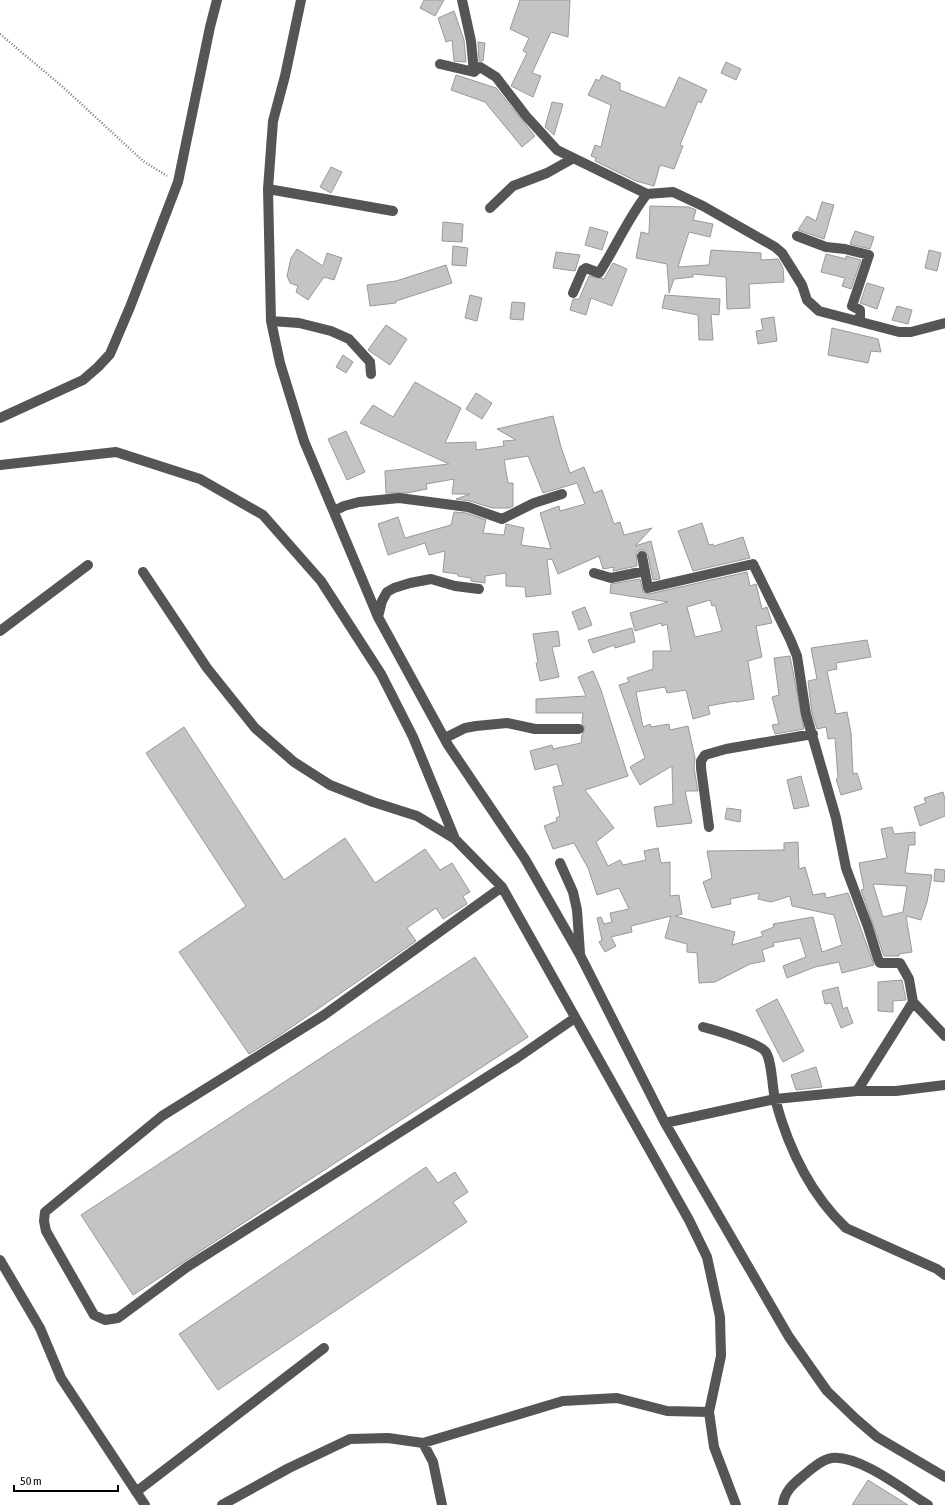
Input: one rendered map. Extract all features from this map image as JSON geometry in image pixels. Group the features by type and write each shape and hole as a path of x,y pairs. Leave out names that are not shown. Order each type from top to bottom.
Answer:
{"street":[{"path":"0,418 83,380 110,354 130,307 178,182 210,27 218,0"},
{"path":"301,0 285,76 273,121 268,189 271,320 280,363 304,442 378,617 445,738 525,859 580,955 665,1123 733,1237 789,1337 827,1391 877,1437 945,1476"},
{"path":"462,0 471,41 474,72"},
{"path":"440,64 474,72"},
{"path":"474,72 480,67 496,77 539,132 556,150 647,194 673,192 703,206 770,243 782,253 802,285 807,300 819,311 860,321 885,330 899,332 911,332 945,323"},
{"path":"490,208 513,186 547,173 572,159"},
{"path":"268,189 393,211"},
{"path":"573,293 583,270 586,268 599,273 610,257 636,208 647,194"},
{"path":"797,236 826,247 845,249 869,255 852,306 860,310 860,321"},
{"path":"271,320 299,323 331,331 350,339 370,362 371,374"},
{"path":"0,465 116,452 200,479 263,515 321,580 382,674 413,737 455,839"},
{"path":"334,511 344,506 359,502 400,498 468,507 502,519 534,503 562,494"},
{"path":"642,556 648,588 754,564 797,656 804,707 836,818 846,868 878,959 880,963 900,963 904,967 909,980 913,1002 945,1036"},
{"path":"0,631 88,565"},
{"path":"594,573 611,578 645,571"},
{"path":"143,572 207,668 255,728 294,762 330,785 374,802 417,816 455,839 502,887 689,1220 707,1257 720,1317 721,1356 709,1412 714,1447 736,1505"},
{"path":"378,617 382,601 387,592 410,583 431,579 455,586 479,589"},
{"path":"445,738 465,728 507,723 535,729 579,729"},
{"path":"709,828 701,768 701,761 705,755 726,749 813,734"},
{"path":"560,863 573,892 577,910 580,955"},
{"path":"502,887 324,1015 162,1116 45,1212 44,1221 46,1231 94,1315 105,1320 118,1318 187,1267 517,1058 575,1018"},
{"path":"857,1092 913,1002"},
{"path":"703,1027 724,1032 765,1050 768,1058 775,1099 790,1143 805,1176 822,1204 846,1228 937,1269 945,1275"},
{"path":"665,1123 775,1099 857,1092 896,1091 945,1085"},
{"path":"0,1260 40,1328 61,1378 145,1505"},
{"path":"136,1492 324,1348"},
{"path":"222,1505 290,1468 350,1439 388,1438 423,1443 563,1401 617,1398 667,1410 709,1412"},
{"path":"423,1443 433,1462 442,1505"},
{"path":"783,1505 784,1496 796,1481 813,1468 830,1458 844,1458 878,1472 928,1505"}],"path":[{"path":"0,34 64,88 143,161 178,182"}],"building":[{"path":"424,0 444,0 435,16 420,8"},
{"path":"520,0 570,0 568,37 551,32 532,73 541,76 533,97 511,86 527,53 523,51 529,38 510,29"},
{"path":"454,11 464,40 466,62 454,61 452,40 446,42 438,18"},
{"path":"478,42 485,43 483,61 479,61"},
{"path":"726,62 741,69 736,80 721,73"},
{"path":"456,75 496,88 535,136 522,147 485,102 451,90"},
{"path":"602,75 620,83 620,90 665,108 679,77 707,90 701,103 698,101 680,145 683,146 674,169 660,165 654,186 636,181 595,161 596,158 591,156 595,145 601,147 611,105 588,95 596,79 599,81"},
{"path":"552,102 563,104 554,135 545,127"},
{"path":"331,167 342,172 331,193 320,187"},
{"path":"822,202 834,205 824,239 798,230 807,216 816,221"},
{"path":"650,206 689,207 696,210 693,220 713,224 710,237 689,232 678,267 709,265 711,250 761,253 761,260 778,259 783,268 784,282 749,284 750,308 727,309 726,277 693,274 693,277 674,279 669,293 667,264 636,258 641,232 649,234"},
{"path":"443,222 463,224 462,242 442,241"},
{"path":"590,227 608,232 602,250 585,245"},
{"path":"855,231 874,237 870,249 850,244"},
{"path":"453,246 468,248 466,266 452,265"},
{"path":"297,249 323,266 327,253 342,258 334,280 324,277 308,300 296,292 298,286 290,283 287,276 291,258"},
{"path":"929,250 941,253 937,271 925,268"},
{"path":"556,252 580,255 575,271 553,268"},
{"path":"826,254 846,259 846,256 861,260 851,289 842,286 845,278 821,272"},
{"path":"613,263 627,269 612,306 591,298 586,315 570,310 573,299 579,299 589,276 604,279"},
{"path":"446,265 452,283 396,301 396,303 370,306 367,285 396,281"},
{"path":"867,283 884,288 877,309 860,303"},
{"path":"470,295 482,298 477,321 465,318"},
{"path":"665,295 720,299 719,315 711,314 713,340 699,340 698,315 662,308"},
{"path":"512,302 525,303 523,320 510,319"},
{"path":"897,306 912,310 908,324 892,320"},
{"path":"774,317 777,341 758,344 756,331 763,330 761,319"},
{"path":"386,325 407,339 390,365 368,350"},
{"path":"832,328 878,339 881,352 871,351 868,363 828,355"},
{"path":"343,355 353,362 346,373 336,367"},
{"path":"415,382 461,408 445,443 476,442 476,450 504,446 503,441 516,440 497,429 553,416 570,473 584,467 594,493 602,490 614,524 620,522 624,535 652,528 635,546 651,541 660,579 653,580 648,555 644,550 640,550 636,553 637,566 613,571 614,567 603,569 599,556 558,574 552,559 547,560 551,594 526,597 525,587 506,586 506,573 485,576 485,583 471,581 471,578 458,576 458,574 443,572 445,551 429,555 425,543 388,555 378,524 398,517 405,538 451,525 454,512 466,513 486,520 483,533 504,535 506,524 524,528 521,545 551,549 540,513 559,506 560,511 585,504 577,483 543,493 528,456 504,460 508,483 513,483 513,506 509,508 492,508 470,501 456,499 470,494 452,494 454,479 426,484 427,489 407,493 386,493 385,471 449,464 360,423 373,405 393,417"},
{"path":"476,393 492,403 482,419 466,409"},
{"path":"346,431 365,472 347,480 328,439"},
{"path":"702,523 709,545 713,544 714,546 743,537 750,558 693,571 678,531"},
{"path":"747,572 750,586 756,584 762,609 767,607 772,623 756,626 762,657 748,661 754,699 708,706 710,714 693,719 686,690 667,693 665,687 636,692 643,727 650,724 651,727 669,724 670,730 688,726 695,758 694,768 698,791 685,791 692,823 657,827 654,807 673,804 672,766 640,785 630,767 645,758 619,685 629,682 627,678 653,669 653,651 671,651 667,624 662,626 661,623 635,631 630,613 668,602 610,593 611,584 640,579 643,592 649,594","holes":["710,600 712,606 715,605 722,631 695,637 687,607"]},
{"path":"585,607 592,625 579,630 572,612"},
{"path":"632,628 635,642 615,648 614,645 593,653 588,640"},
{"path":"558,631 560,646 552,647 559,677 540,681 536,663 538,663 533,634"},
{"path":"867,640 871,657 836,663 837,669 827,671 836,714 847,712 851,733 853,774 857,773 862,789 841,795 836,779 838,778 835,738 828,739 826,727 817,729 812,713 808,681 817,679 811,648"},
{"path":"790,656 804,729 775,734 772,725 779,724 772,697 779,695 774,658"},
{"path":"593,671 601,690 628,776 585,790 614,828 596,842 608,866 620,860 623,865 646,860 644,851 658,848 661,863 670,862 670,896 679,895 682,914 675,916 735,932 732,945 763,936 761,932 774,927 773,924 813,917 822,952 842,945 834,915 792,906 790,896 771,902 758,899 759,893 730,899 731,904 712,908 703,882 712,878 707,851 784,850 784,843 798,842 799,869 805,867 813,895 825,893 826,898 848,893 874,965 842,973 839,962 815,967 787,978 783,966 806,957 800,938 773,943 774,946 762,950 765,961 750,964 715,982 699,983 697,953 687,952 687,944 665,938 671,916 631,926 632,932 611,937 616,946 605,952 599,942 602,940 597,918 601,917 604,924 612,922 610,913 629,909 619,888 597,895 588,868 574,843 553,849 544,826 557,821 556,818 560,816 553,787 563,785 557,764 535,770 530,751 552,745 553,749 581,743 582,735 585,729 582,723 583,713 536,713 536,699 586,696 578,677"},
{"path":"184,727 284,880 345,838 375,883 425,849 440,870 452,863 470,892 463,896 467,904 443,919 436,908 407,928 416,941 280,1035 249,1054 179,952 246,906 146,753"},
{"path":"801,776 809,806 794,809 787,780"},
{"path":"943,792 945,799 945,816 920,826 914,807 926,803 924,798"},
{"path":"727,808 741,810 740,822 725,819"},
{"path":"892,827 894,834 915,832 915,845 909,845 905,873 932,875 927,902 921,920 906,916 912,952 899,954 899,956 884,956 861,890 864,889 859,863 887,858 881,829","holes":["873,884 907,886 903,912 883,917"]},
{"path":"935,869 945,870 944,882 934,881"},
{"path":"475,957 528,1037 133,1295 81,1215"},
{"path":"902,980 906,1000 893,1001 893,1012 878,1011 878,982"},
{"path":"838,987 843,1009 847,1007 853,1023 841,1028 831,1003 825,1004 822,991"},
{"path":"777,999 804,1051 783,1062 756,1010"},
{"path":"816,1067 822,1087 796,1090 791,1075"},
{"path":"426,1167 438,1183 455,1172 468,1192 453,1202 467,1222 218,1390 179,1334"},
{"path":"868,1480 908,1505 852,1505"}]}
